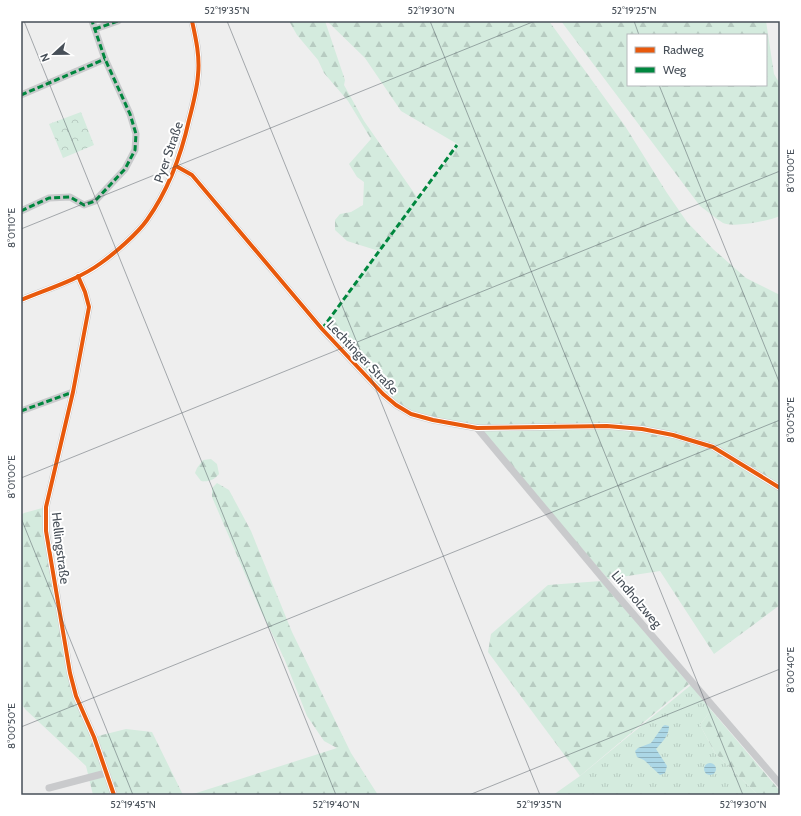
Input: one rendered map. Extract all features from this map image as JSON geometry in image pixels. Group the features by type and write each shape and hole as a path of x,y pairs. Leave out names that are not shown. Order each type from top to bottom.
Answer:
{"street":[{"path":"21,210 49,198 70,197 84,205 95,201 125,169 135,150 136,134 130,114 105,59 92,21"},
{"path":"95,29 118,21"},
{"name":"Pyer Straße","path":"21,300 78,276 99,264 118,250 147,221 168,186 184,142 193,107 198,75 198,56 192,21"},
{"path":"21,95 105,59"},
{"name":"Lechtinger Straße","path":"176,166 192,175 322,329 383,394 396,405 412,414 438,421 477,428 607,426 650,430 713,447 780,488"},
{"name":"Hellingstraße","path":"78,276 85,292 89,307 73,392 46,507 46,531 70,673 76,696 94,737 114,795"},
{"path":"21,411 73,392"},
{"name":"Lindholzweg","path":"477,428 610,587 780,784"},
{"path":"49,788 106,773"}],"green space":[{"path":"289,21 325,21 345,80 344,85 364,121 419,200 459,145 401,111 365,58 327,21 549,21 625,126 687,222 713,249 746,278 780,295 780,605 714,654 660,571 608,579 477,428 438,421 396,405 322,329 379,251 347,241 335,230 335,220 340,214 351,212 363,205 364,182 357,177 349,164 371,139 348,101 324,73 318,60 297,35"},
{"path":"561,21 766,21 774,74 780,84 780,216 752,223 735,225 723,223 700,206"},
{"path":"81,112 94,145 63,158 49,124"},
{"path":"211,459 217,464 219,474 211,480 201,481 195,473 197,468 203,460"},
{"path":"217,483 229,490 251,531 292,632 351,753 378,795 190,795 337,748 324,741 307,716 284,658 260,609 212,497 212,488"},
{"path":"46,507 70,673 94,737 126,729 152,732 183,795 93,795 86,766 21,704 21,515"},
{"path":"601,581 689,684 580,776 488,652 491,634 548,585"},
{"path":"691,685 711,710 700,725 715,753 758,795 553,795 580,776"},
{"path":"711,710 780,791 780,795 758,795 715,753 700,725"}],"water":[{"path":"665,725 669,726 668,733 656,749 667,766 665,773 660,775 644,760 637,757 635,751 638,748 651,743"},
{"path":"708,763 712,763 716,769 712,775 708,775 704,771 704,767"}],"marked path":[{"path":"21,211 49,198 70,197 84,205 95,201 125,169 135,150 136,134 130,114 105,59 92,21"},
{"path":"95,29 118,21"},
{"path":"21,95 105,59"},
{"path":"322,329 457,145"},
{"path":"21,411 73,392"}],"cycle path":[{"path":"21,300 72,279 101,263 138,231 155,208 168,184 178,159 196,92 198,55 192,21"},
{"path":"176,166 192,175 322,329 383,394 396,405 411,414 433,420 477,428 607,426 642,429 673,435 713,447 780,488"},
{"path":"78,276 85,292 89,307 73,392 46,507 46,531 70,673 76,696 94,737 114,795"}]}
